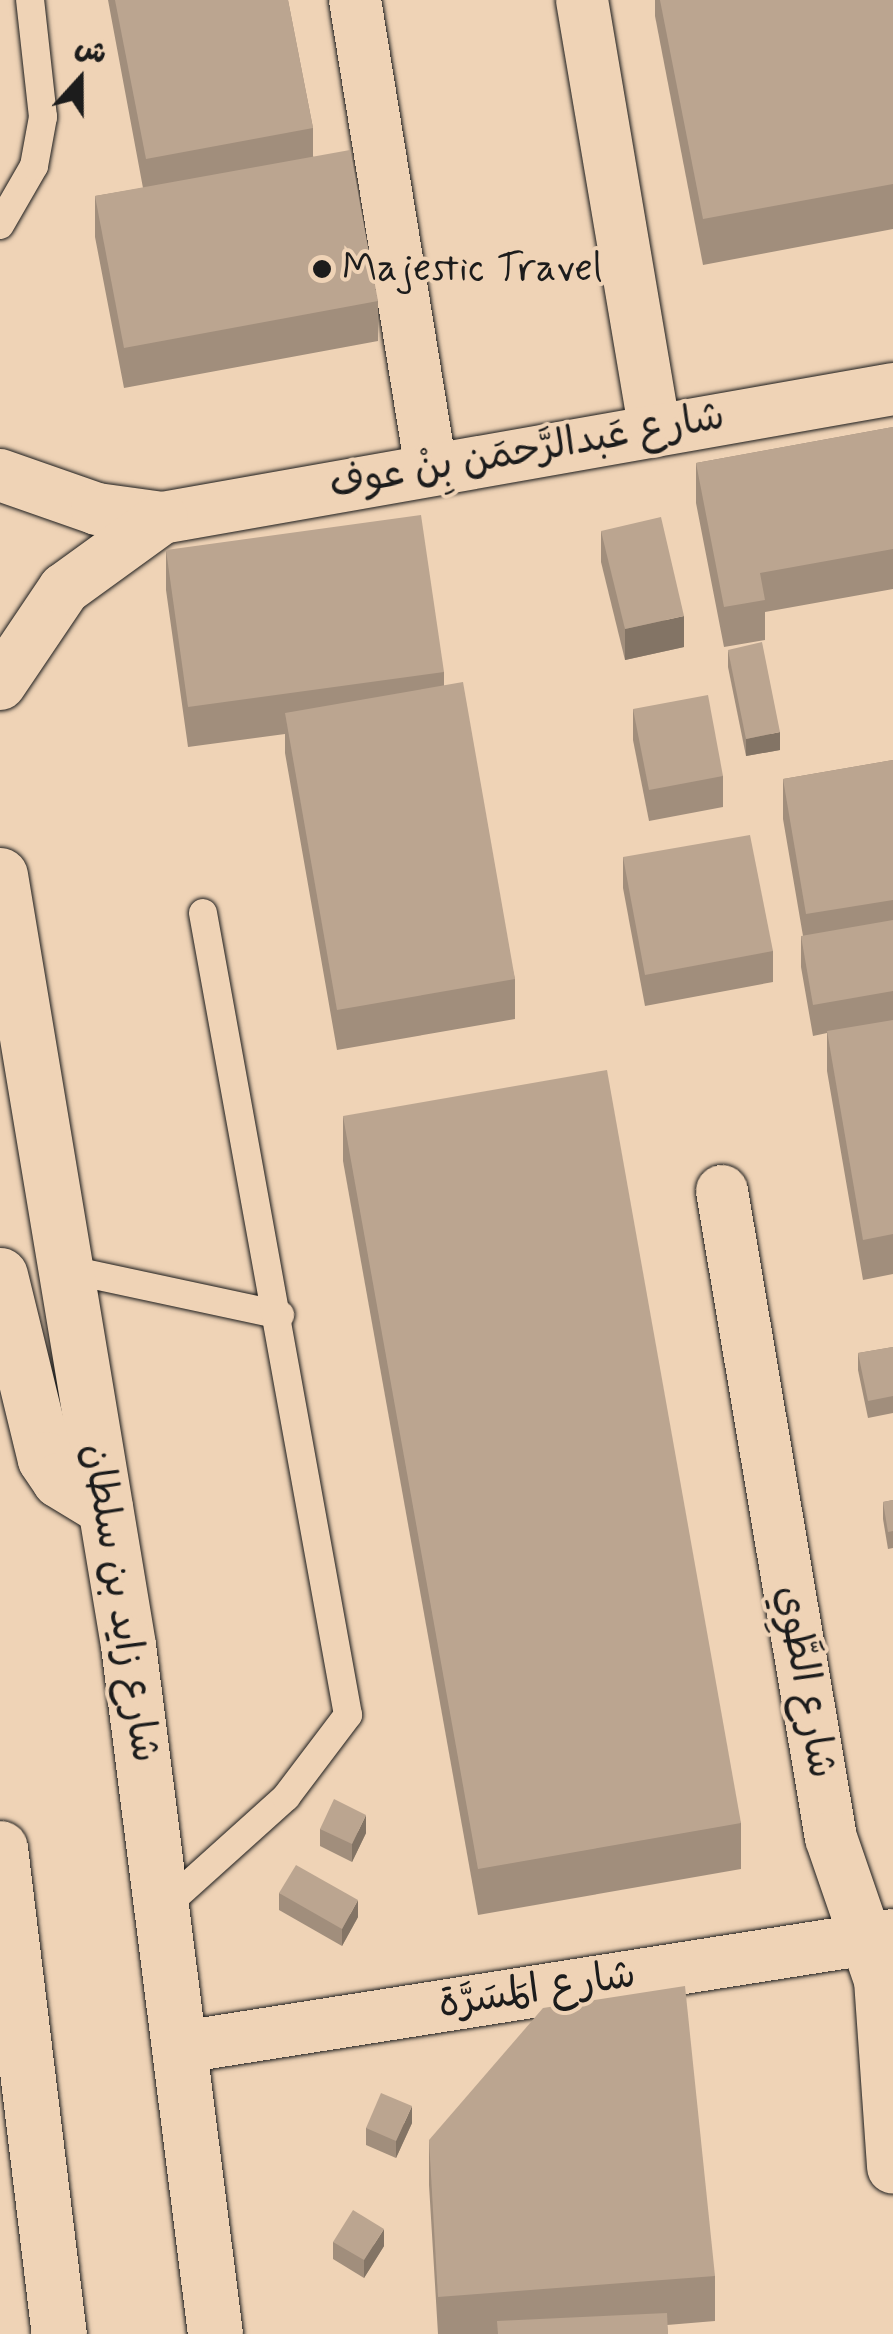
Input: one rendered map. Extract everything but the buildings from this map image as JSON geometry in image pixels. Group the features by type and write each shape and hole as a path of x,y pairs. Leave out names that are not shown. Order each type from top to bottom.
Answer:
{"highway":[{"name":"شارع زايد بن سلطان","path":"2,902 14,1049 66,1269 106,1508 222,2331"},
{"path":"0,1275 44,1459 58,1480 106,1508"},
{"path":"0,1848 59,2334"}],"street":[{"path":"355,0 432,468"},
{"path":"582,0 654,426"},
{"name":"شارع عَبدالرَّحمَن بِنْ عوف","path":"0,475 97,509 162,518 654,426 893,389"},
{"name":"شارع عَبدالرَّحمَن بِنْ عوف","path":"0,684 64,590 162,518"},
{"name":"شارع الطَّوِي","path":"722,1191 832,1838 882,1937 893,2168"},
{"name":"شارع المَسَرَّة","path":"182,2047 882,1937"}],"lane":[{"path":"0,225 34,166 43,117 30,0"},
{"path":"165,1906 286,1797 348,1715 280,1315 203,913"},
{"path":"66,1269 280,1315"}],"place":[{"name":"Majestic Travel","path":"322,269"}]}
